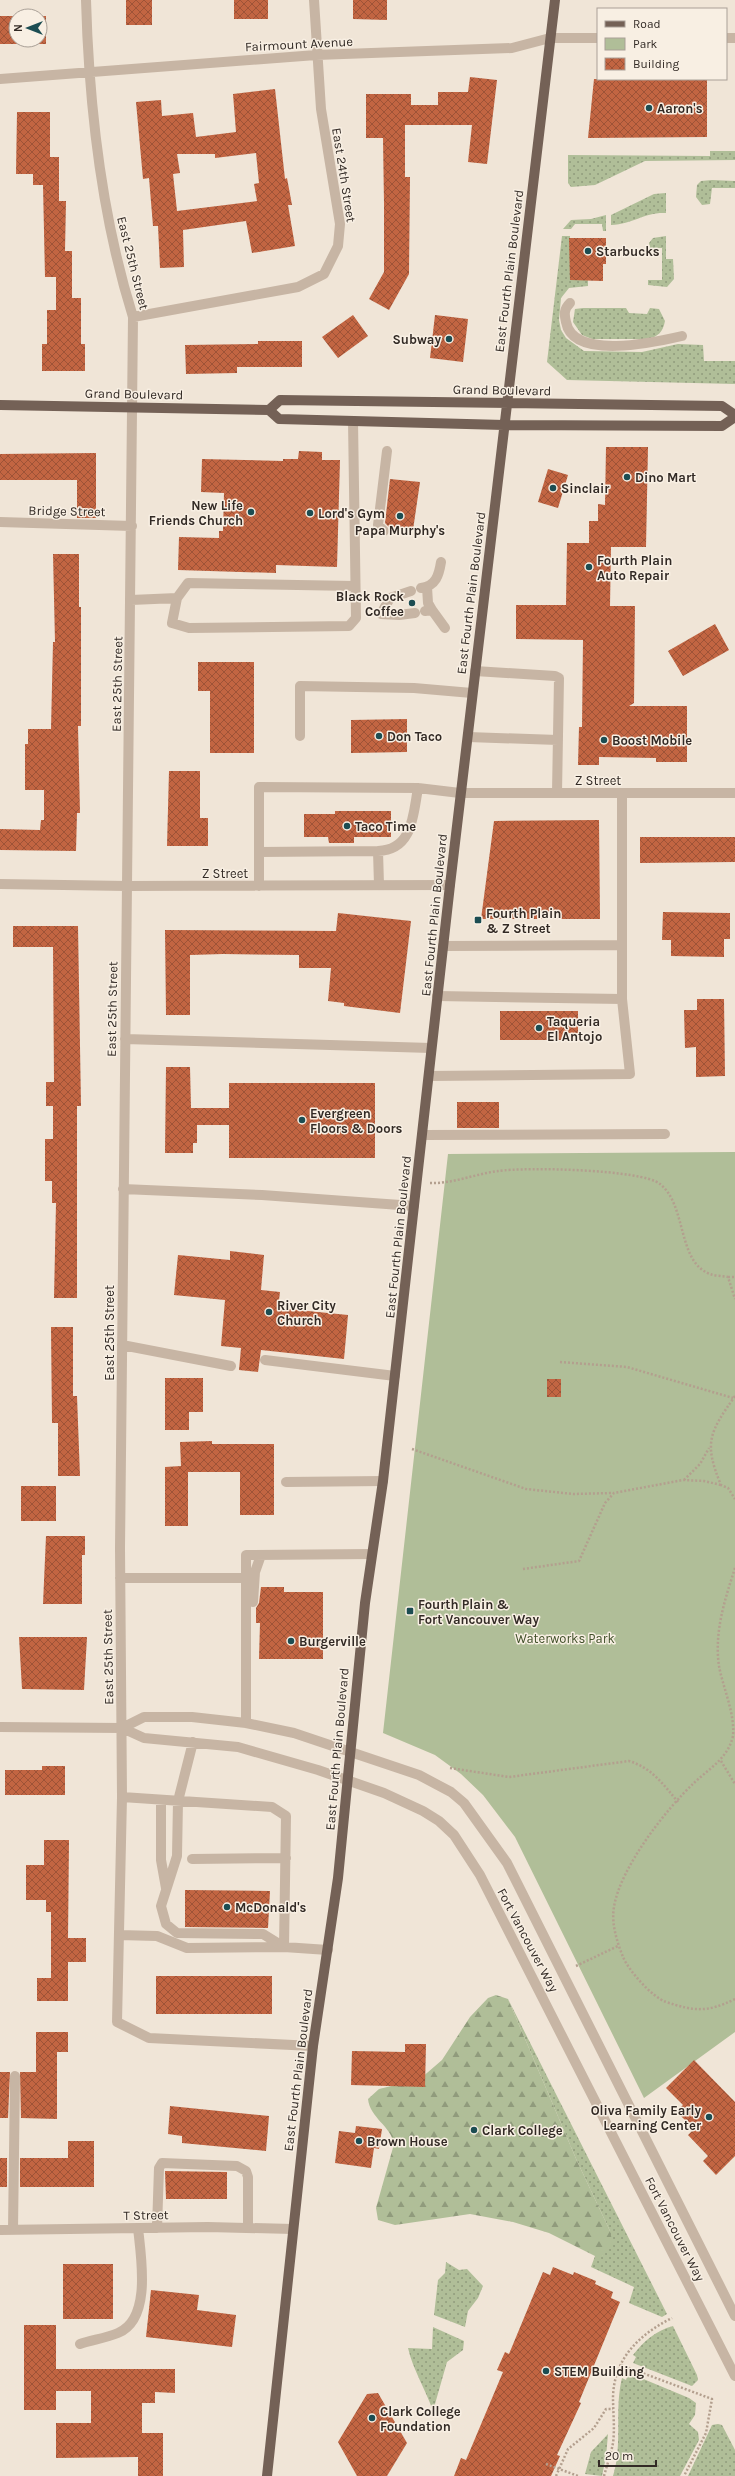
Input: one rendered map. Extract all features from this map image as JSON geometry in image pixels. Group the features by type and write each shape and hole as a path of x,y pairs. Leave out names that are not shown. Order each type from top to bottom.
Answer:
{"main road":[{"name":"East Fourth Plain Boulevard","path":"267,2476 313,2046 338,1878 349,1752 372,1554 395,1376 460,793 468,737 506,403 555,0"},
{"name":"Grand Boulevard","path":"0,405 268,410 279,419 504,426 722,426 735,416 722,406 280,400 268,410"}],"street":[{"name":"East 25th Street","path":"86,0 90,72 106,209 120,275 133,316 134,407 123,1189 120,1578 122,1797 117,2022 149,2038 313,2046"},
{"name":"East 24th Street","path":"133,316 298,287 324,274 338,246 340,224 321,109 316,56 314,0"},
{"name":"Fairmount Avenue","path":"0,79 316,56 512,48 550,38 597,38"},
{"path":"570,303 566,306 564,313 567,326 573,336 594,345 635,345 682,336"},
{"path":"354,421 356,618 349,626 189,628 172,623 177,598 188,583 355,586"},
{"path":"384,531 378,524 387,451"},
{"name":"Bridge Street","path":"0,522 132,526"},
{"path":"441,562 436,581 420,589 390,598 381,614 398,616 424,611 446,628"},
{"path":"420,589 428,603 424,611"},
{"path":"132,600 177,598"},
{"path":"475,671 555,676 559,678 557,793"},
{"path":"300,736 300,686 414,688 472,694"},
{"path":"468,737 558,740"},
{"name":"Z Street","path":"259,852 259,787 418,788 460,793 735,793"},
{"path":"259,886 259,852 378,851 395,849 403,842 410,827 418,788"},
{"path":"429,1076 630,1074 622,999 622,793"},
{"path":"378,851 379,885"},
{"name":"Z Street","path":"0,884 127,886 450,885"},
{"path":"443,946 622,945"},
{"path":"438,996 622,999"},
{"path":"125,1039 431,1048"},
{"path":"422,1135 665,1134"},
{"path":"123,1189 262,1194 414,1206"},
{"path":"122,1345 231,1366"},
{"path":"265,1360 395,1376"},
{"path":"286,1482 382,1481"},
{"path":"246,1723 246,1555 372,1554"},
{"path":"246,1672 253,1660 253,1592 255,1572 260,1555"},
{"path":"120,1578 246,1578"},
{"name":"Fort Vancouver Way","path":"122,1728 144,1717 192,1717 246,1723 294,1734 419,1775 451,1792 464,1803 507,1863 735,2316"},
{"name":"Fort Vancouver Way","path":"0,1727 122,1728 144,1738 238,1747 346,1780 423,1811 439,1821 454,1835 465,1851 532,1976 735,2376"},
{"path":"193,1742 178,1801 178,1856 161,1906 162,1915 171,1931 178,1933 263,1934 284,1947"},
{"path":"122,1797 272,1807 286,1816 284,1947"},
{"path":"160,1800 161,1860 166,1888"},
{"path":"192,1859 286,1858"},
{"path":"119,1935 157,1936 187,1948 284,1947 328,1950"},
{"path":"13,2230 15,2076"},
{"path":"157,2228 159,2168 162,2163 237,2166 246,2171 248,2177 248,2227"},
{"name":"T Street","path":"0,2230 248,2227 293,2229"},
{"path":"80,2344 119,2333 128,2326 137,2314 142,2271 138,2228"}],"path":[{"path":"442,1184 470,1176 508,1170 614,1174 649,1179 660,1184 669,1195 691,1259 710,1274 735,1277"},
{"path":"728,1277 735,1299"},
{"path":"560,1362 627,1367 734,1397 713,1429 709,1448 700,1464 683,1480"},
{"path":"709,1448 714,1467 721,1484"},
{"path":"412,1449 526,1488 573,1494 614,1493 683,1480 704,1481 721,1484 728,1488 735,1499"},
{"path":"523,1568 579,1561 605,1503 614,1493"},
{"path":"735,1568 723,1605 719,1639 719,1665 731,1709 733,1736 721,1761 694,1782 642,1843 621,1884 614,1906 613,1919 618,1946 626,1964 656,1999 692,2010 714,2008 735,1999"},
{"path":"450,1768 509,1777 629,1761 643,1765 653,1772 678,1802"},
{"path":"721,1761 735,1784"},
{"path":"576,1966 618,1946"},
{"path":"604,2476 613,2443 613,2395 621,2365 631,2347 649,2330 672,2318"},
{"path":"621,2365 712,2399 706,2433 684,2476"},
{"path":"556,2476 558,2468 568,2449 594,2428 606,2409 613,2409"},
{"path":"546,2464 578,2476"}],"green space":[{"path":"710,151 735,151 735,160 645,161 595,185 571,187 568,183 568,155 710,156"},
{"path":"701,181 735,181 735,188 712,188 710,204 702,205 696,197 697,185"},
{"path":"666,193 666,213 651,214 626,223 611,225 611,215 654,194"},
{"path":"606,215 606,231 603,231 602,224 575,224 571,229 563,229 571,220 591,219"},
{"path":"562,236 570,236 570,279 588,279 588,286 569,288 561,298 559,320 561,330 566,338 584,351 642,352 678,344 703,345 704,361 735,361 735,384 567,380 547,362"},
{"path":"666,236 666,259 673,259 674,279 667,287 648,285 648,280 662,280 662,248 650,248 649,243 653,238"},
{"path":"626,308 629,313 647,314 650,308 659,309 665,321 663,328 657,335 647,339 592,339 582,335 573,322 575,309"},
{"name":"Waterworks Park","path":"735,1152 735,2032 644,2098 515,1837 483,1795 461,1774 435,1755 383,1733 448,1154"},
{"path":"496,1995 508,1999 577,2161 610,2231 613,2245 602,2256 595,2256 549,2233 513,2222 470,2214 395,2225 378,2220 376,2208 394,2144 389,2132 372,2112 368,2099 379,2089 420,2079 442,2060 470,2017 488,1998"},
{"path":"508,1999 667,2314 662,2317 629,2303 634,2287 591,2267 595,2256 602,2256 610,2231 577,2161"},
{"path":"446,2262 459,2270 467,2269 483,2286 478,2298 468,2311 465,2327 434,2315 438,2280 445,2273"},
{"path":"673,2326 697,2375 698,2380 692,2386 633,2363 636,2357 633,2355 641,2345 655,2334"},
{"path":"433,2327 464,2341 463,2350 447,2362 433,2411 413,2364 408,2348 432,2349"},
{"path":"629,2373 689,2398 696,2403 695,2415 689,2424 698,2432 699,2440 680,2476 613,2476 618,2452 620,2390 622,2378 626,2380"},
{"path":"712,2425 722,2425 735,2450 735,2476 688,2476"},
{"path":"608,2434 606,2457 602,2476 585,2474 591,2452"}],"building":[{"path":"126,0 152,0 152,25 126,25"},
{"path":"234,0 268,0 268,19 234,19"},
{"path":"353,0 387,0 387,20 353,19"},
{"path":"0,16 8,16 8,44 0,44"},
{"path":"470,77 497,80 487,164 468,162 472,125 405,125 405,177 410,177 409,274 389,310 369,299 384,272 384,204 383,138 366,138 366,94 411,94 411,105 438,105 438,92 468,92"},
{"name":"Aaron's","path":"594,79 707,80 707,137 588,138"},
{"path":"275,89 285,179 287,178 292,205 288,205 295,246 252,253 246,221 183,230 184,267 160,268 158,226 153,226 149,178 143,179 136,102 161,100 162,116 193,113 196,137 236,132 233,94","holes":["256,153 259,183 254,184 257,201 177,211 173,174 180,173 177,154 215,154 215,158"]},
{"path":"17,112 50,112 50,157 59,157 59,201 66,201 65,251 72,251 72,298 81,298 81,344 85,344 85,371 42,371 42,344 47,344 47,310 56,310 56,277 45,277 43,185 33,185 33,174 16,174"},
{"name":"Starbucks","path":"569,238 606,238 606,264 603,264 603,281 570,280"},
{"path":"353,315 368,336 338,358 322,337"},
{"name":"Subway","path":"435,315 468,319 463,362 430,358"},
{"path":"258,341 302,341 302,367 237,367 237,373 186,374 185,345 258,344"},
{"path":"606,447 648,447 646,547 611,547 610,606 635,606 634,703 629,706 687,706 687,762 656,762 656,758 599,757 599,765 578,765 579,727 582,727 583,640 516,639 516,605 566,605 567,543 589,543 589,521 598,521 598,504 605,505"},
{"path":"299,451 322,452 322,460 340,460 337,567 276,565 276,573 178,570 179,537 219,538 219,531 223,531 224,493 201,492 202,459 283,461 283,459 298,459"},
{"path":"96,453 96,518 77,518 77,480 0,480 0,454"},
{"name":"Sinclair","path":"548,469 568,475 558,508 538,502"},
{"name":"Papa Murphy's","path":"390,479 420,482 413,530 390,528 385,523"},
{"path":"53,554 79,554 79,607 81,607 81,726 78,726 80,813 77,813 76,851 0,850 0,829 40,830 41,820 44,820 44,790 25,790 25,744 28,744 28,729 51,729 53,642 55,642"},
{"path":"715,624 729,650 683,676 668,651"},
{"path":"198,662 254,662 254,753 210,753 210,691 198,691"},
{"name":"Don Taco","path":"407,719 407,752 351,753 351,720"},
{"path":"169,771 200,771 200,818 208,818 208,846 167,846"},
{"name":"Taco Time","path":"335,811 391,811 391,837 354,837 354,843 329,843 328,837 304,837 304,814 335,814"},
{"path":"599,820 600,919 481,919 494,821"},
{"path":"640,837 735,837 735,862 640,863"},
{"path":"663,912 730,913 730,939 724,939 724,957 671,956 671,940 662,940"},
{"path":"338,913 411,921 400,1013 344,1006 344,1003 328,1001 331,968 299,968 299,955 223,954 190,955 190,1015 166,1015 165,930 336,931"},
{"path":"13,926 78,926 81,1106 77,1106 77,1298 54,1298 56,1203 52,1203 52,1181 45,1181 45,1139 53,1139 53,1106 46,1106 46,1082 54,1082 53,947 13,947"},
{"path":"697,999 724,999 725,1076 696,1077 696,1047 685,1048 684,1010 697,1010"},
{"name":"Taqueria El Antojo","path":"500,1011 578,1011 578,1033 565,1033 565,1040 500,1040"},
{"name":"Evergreen Floors & Doors","path":"166,1067 190,1067 191,1108 229,1108 229,1083 375,1083 375,1158 229,1158 229,1125 197,1125 197,1143 193,1143 193,1153 165,1153"},
{"path":"457,1102 499,1102 499,1128 457,1128"},
{"name":"River City Church","path":"230,1251 264,1255 261,1290 280,1292 278,1308 348,1315 344,1359 261,1350 258,1372 239,1370 241,1348 221,1346 225,1300 174,1295 178,1255 230,1260"},
{"path":"51,1327 73,1327 73,1396 77,1396 80,1476 58,1476 58,1423 52,1423"},
{"path":"165,1378 203,1378 203,1412 189,1412 189,1430 165,1430"},
{"path":"547,1379 561,1379 561,1397 547,1397"},
{"path":"212,1441 212,1444 274,1444 274,1515 240,1515 240,1472 188,1472 188,1526 165,1526 165,1467 181,1466 180,1442"},
{"path":"21,1486 56,1486 56,1521 21,1521"},
{"path":"46,1536 85,1536 85,1555 82,1555 82,1604 43,1604"},
{"name":"Burgerville","path":"261,1587 284,1587 284,1592 323,1592 323,1659 259,1659 260,1623 256,1623 256,1608 259,1603"},
{"path":"19,1637 87,1637 84,1690 22,1689"},
{"path":"42,1766 65,1766 65,1795 5,1795 5,1770 42,1770"},
{"path":"44,1840 69,1840 68,1938 86,1938 86,1962 68,1962 68,2001 37,2001 37,1978 51,1978 51,1912 46,1912 46,1900 26,1900 26,1865 44,1865"},
{"name":"McDonald's","path":"185,1890 270,1891 268,1928 185,1927"},
{"path":"156,1976 272,1976 272,2014 156,2014"},
{"path":"36,2032 68,2032 68,2052 57,2052 57,2119 21,2118 20,2072 36,2072"},
{"path":"405,2044 426,2044 425,2087 351,2085 352,2051 405,2052"},
{"name":"Oliva Family Early Learning Center","path":"694,2060 735,2102 735,2156 716,2175 703,2161 708,2156 688,2135 694,2129 676,2111 683,2105 666,2088"},
{"path":"0,2072 10,2072 8,2118 0,2118"},
{"path":"170,2106 269,2116 266,2151 182,2143 182,2136 168,2134"},
{"name":"Brown House","path":"356,2126 382,2129 379,2149 374,2148 371,2168 335,2163 339,2131 355,2133"},
{"path":"68,2141 94,2141 94,2187 20,2187 20,2158 68,2158"},
{"path":"0,2158 7,2158 7,2187 0,2187"},
{"path":"165,2171 227,2172 227,2199 166,2199"},
{"path":"63,2264 113,2264 113,2319 63,2319"},
{"name":"STEM Building","path":"553,2267 573,2275 574,2272 596,2281 595,2284 613,2292 611,2298 620,2302 579,2402 581,2403 557,2455 560,2456 551,2476 454,2476 461,2458 466,2460 503,2372 497,2370 505,2352 509,2354 543,2272 550,2275"},
{"path":"151,2290 199,2295 197,2310 236,2315 232,2347 146,2337"},
{"path":"24,2325 56,2325 56,2369 175,2369 175,2393 155,2392 155,2403 142,2403 142,2433 163,2433 163,2476 138,2476 138,2457 56,2458 56,2423 91,2423 91,2391 56,2391 56,2410 24,2410"},
{"name":"Clark College Foundation","path":"378,2393 407,2443 387,2476 357,2476 338,2442 367,2394"}],"place":[{"name":"Aaron's","path":"649,108"},
{"name":"Starbucks","path":"588,251"},
{"name":"Subway","path":"449,339"},
{"name":"Dino Mart","path":"627,477"},
{"name":"Sinclair","path":"553,488"},
{"name":"New Life Friends Church","path":"251,512"},
{"name":"Lord's Gym","path":"310,513"},
{"name":"Papa Murphy's","path":"400,516"},
{"name":"Fourth Plain Auto Repair","path":"589,567"},
{"name":"Black Rock Coffee","path":"412,603"},
{"name":"Don Taco","path":"379,736"},
{"name":"Boost Mobile","path":"604,740"},
{"name":"Taco Time","path":"347,826"},
{"name":"Fourth Plain & Z Street","path":"478,920"},
{"name":"Taqueria El Antojo","path":"539,1028"},
{"name":"Evergreen Floors & Doors","path":"302,1120"},
{"name":"River City Church","path":"269,1312"},
{"name":"Fourth Plain & Fort Vancouver Way","path":"410,1611"},
{"name":"Burgerville","path":"291,1641"},
{"name":"McDonald's","path":"227,1907"},
{"name":"Oliva Family Early Learning Center","path":"709,2117"},
{"name":"Clark College","path":"474,2130"},
{"name":"Brown House","path":"359,2141"},
{"name":"STEM Building","path":"546,2371"},
{"name":"Clark College Foundation","path":"372,2418"}]}
